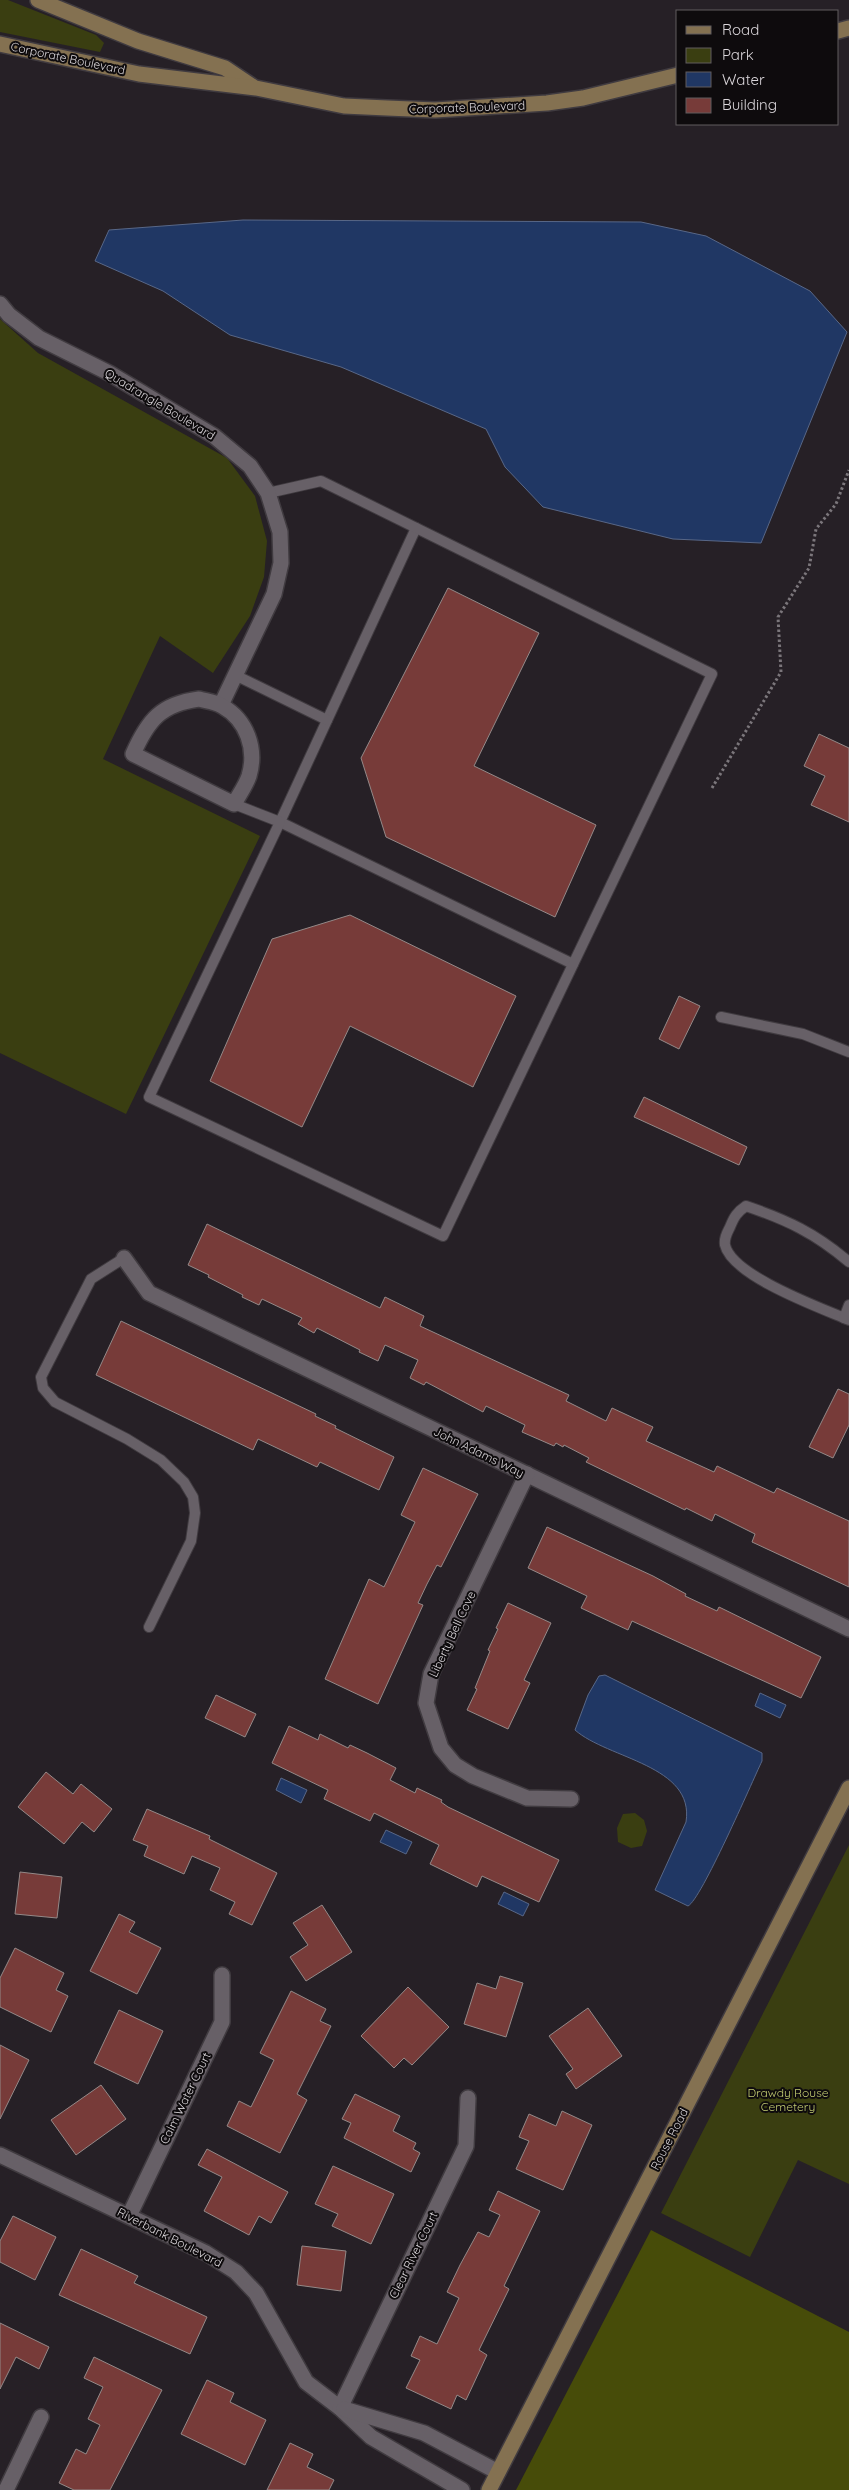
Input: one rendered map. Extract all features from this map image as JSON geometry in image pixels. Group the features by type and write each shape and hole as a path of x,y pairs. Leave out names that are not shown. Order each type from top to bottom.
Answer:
{"street":[{"name":"Corporate Boulevard","path":"38,0 138,41 225,68 256,88"},
{"name":"Corporate Boulevard","path":"0,44 139,74 256,88 344,106 435,110 490,108 582,98 676,75"},
{"name":"Quadrangle Boulevard","path":"0,304 9,315 39,338 109,372 214,436 250,466 268,493 280,532 281,563 274,594 221,705"},
{"path":"200,700 221,705 238,718 249,737 252,759 249,777 234,804 133,754 144,730 159,713 178,702 200,700"},
{"name":"John Adams Way","path":"124,1258 148,1294 849,1628"},
{"name":"Liberty Bell Cove","path":"527,1474 431,1674 426,1704 441,1748 455,1765 473,1776 527,1798 571,1799"},
{"name":"Rouse Road","path":"489,2490 849,1788"},
{"name":"Calm Water Court","path":"129,2216 222,2022 222,1975"},
{"name":"Clear River Court","path":"340,2408 466,2146 468,2098"},
{"name":"Riverbank Boulevard","path":"0,2155 206,2252 236,2272 256,2293 306,2382 340,2408 371,2437 462,2490"},
{"name":"Riverbank Boulevard","path":"340,2408 424,2433 498,2472"},
{"path":"6,2490 41,2417"}],"lane":[{"path":"268,493 321,481 712,674 443,1236 149,1097 280,822 416,528"},
{"path":"235,675 327,720"},
{"path":"234,804 280,822 573,964"},
{"path":"721,1017 803,1034 849,1052"},
{"path":"849,1262 824,1240 784,1219 746,1206 737,1212 725,1239 726,1248 741,1266 758,1279 846,1319 849,1305"},
{"path":"124,1258 91,1279 41,1377 43,1388 55,1402 127,1439 161,1460 184,1482 192,1497 195,1513 191,1541 149,1627"}],"path":[{"path":"712,788 781,672 778,617 809,568 816,529 836,504 849,470"}],"green space":[{"path":"0,0 8,0 96,35 104,43 100,52 0,32"},
{"path":"0,319 38,353 227,458 255,496 267,541 264,577 250,616 213,673 160,636 103,759 260,836 126,1114 0,1053"},
{"path":"635,1813 644,1820 647,1831 642,1846 631,1848 618,1842 617,1828 623,1814"},
{"name":"Drawdy Rouse Cemetery","path":"849,1845 849,2184 798,2160 750,2257 661,2213"},
{"path":"651,2230 849,2332 849,2490 516,2490"}],"water":[{"path":"243,220 641,222 706,236 810,291 847,332 761,543 673,539 543,507 505,467 486,429 341,367 230,335 163,291 95,261 109,230"},
{"path":"605,1675 762,1753 762,1761 726,1839 704,1884 695,1899 688,1906 655,1890 686,1822 685,1803 677,1788 664,1775 590,1740 575,1730 588,1695 599,1676"},
{"path":"760,1693 786,1705 780,1718 755,1706"},
{"path":"281,1778 307,1790 301,1803 276,1790"},
{"path":"386,1830 412,1842 406,1854 380,1842"},
{"path":"504,1892 529,1904 523,1916 498,1904"}],"building":[{"path":"448,588 539,633 474,766 596,825 555,917 386,837 361,758"},
{"path":"819,734 849,748 849,822 811,805 825,776 804,766"},
{"path":"350,915 516,996 473,1087 350,1026 302,1127 210,1081 272,939"},
{"path":"679,996 700,1006 679,1049 659,1039"},
{"path":"644,1097 747,1147 739,1165 634,1117"},
{"path":"207,1224 380,1308 385,1297 424,1316 420,1326 569,1395 566,1401 606,1421 612,1408 653,1427 646,1441 714,1472 717,1466 774,1493 777,1488 849,1521 849,1587 752,1542 755,1534 715,1514 712,1521 686,1508 685,1510 586,1462 589,1458 564,1445 563,1447 556,1443 554,1446 522,1432 525,1425 486,1406 483,1412 426,1382 424,1385 410,1378 418,1360 385,1345 378,1361 317,1328 314,1333 298,1324 302,1318 262,1299 259,1305 242,1297 243,1295 188,1265"},
{"path":"121,1321 316,1414 315,1416 336,1426 335,1428 394,1457 379,1490 320,1462 317,1467 258,1439 253,1450 96,1375"},
{"path":"838,1389 849,1394 849,1425 833,1458 809,1447"},
{"path":"423,1468 478,1494 441,1567 437,1565 427,1584 418,1603 423,1605 378,1704 325,1679 369,1579 384,1587 415,1522 401,1515"},
{"path":"547,1527 653,1576 686,1594 685,1596 717,1611 719,1607 821,1657 801,1698 632,1621 628,1630 581,1608 587,1596 528,1568"},
{"path":"508,1603 551,1623 524,1680 530,1683 508,1729 467,1710 477,1689 475,1688 490,1651 488,1650 498,1629 496,1628"},
{"path":"216,1695 256,1714 245,1737 205,1718"},
{"path":"289,1726 318,1740 320,1734 348,1748 350,1745 367,1753 396,1768 390,1780 415,1793 417,1788 442,1800 441,1802 448,1807 559,1860 539,1902 482,1876 477,1887 430,1864 439,1845 374,1813 370,1821 324,1799 328,1790 272,1763"},
{"path":"46,1772 73,1794 81,1784 112,1809 94,1832 82,1822 64,1844 18,1807"},
{"path":"147,1809 210,1836 209,1839 277,1873 252,1925 229,1914 235,1902 210,1890 220,1868 192,1856 184,1874 144,1856 148,1846 133,1840"},
{"path":"20,1872 62,1877 57,1918 15,1914"},
{"path":"322,1905 352,1952 306,1981 290,1957 308,1945 293,1923"},
{"path":"119,1914 135,1922 129,1932 161,1948 137,1994 90,1971"},
{"path":"15,1948 64,1973 56,1990 68,1996 51,2032 0,2007 0,1978"},
{"path":"500,1976 523,1983 506,2037 464,2024 477,1983 496,1989"},
{"path":"408,1987 449,2027 412,2065 404,2058 394,2068 361,2036"},
{"path":"291,1991 326,2009 320,2021 331,2026 297,2094 307,2100 280,2153 227,2126 239,2101 251,2107 274,2060 260,2053"},
{"path":"588,2008 622,2056 576,2089 566,2074 573,2069 549,2036"},
{"path":"119,2010 163,2031 138,2084 94,2063"},
{"path":"0,2045 29,2060 0,2119"},
{"path":"101,2085 126,2119 76,2155 51,2120"},
{"path":"355,2094 400,2116 393,2131 416,2143 413,2149 420,2153 411,2172 344,2138 351,2123 342,2119"},
{"path":"562,2111 592,2125 563,2190 516,2169 529,2141 519,2137 529,2114 556,2126"},
{"path":"207,2149 288,2192 271,2223 259,2216 249,2235 204,2211 222,2177 198,2165"},
{"path":"333,2166 394,2194 371,2244 332,2226 338,2214 315,2204"},
{"path":"498,2191 540,2211 504,2286 509,2289 479,2350 487,2355 466,2400 457,2395 451,2409 406,2388 420,2360 411,2356 420,2336 437,2344 459,2298 447,2292 460,2265 478,2232 489,2237 500,2215 489,2210"},
{"path":"13,2216 56,2237 35,2280 0,2262 0,2241"},
{"path":"302,2246 346,2251 341,2291 297,2285"},
{"path":"81,2249 138,2276 134,2283 207,2317 190,2354 59,2295"},
{"path":"0,2323 49,2347 39,2369 16,2357 0,2389"},
{"path":"94,2357 162,2390 110,2490 74,2490 59,2483 76,2449 86,2454 100,2425 88,2419 103,2387 84,2378"},
{"path":"207,2380 234,2393 230,2402 266,2420 245,2465 181,2434"},
{"path":"290,2443 313,2454 307,2467 334,2480 329,2490 267,2490"}]}
